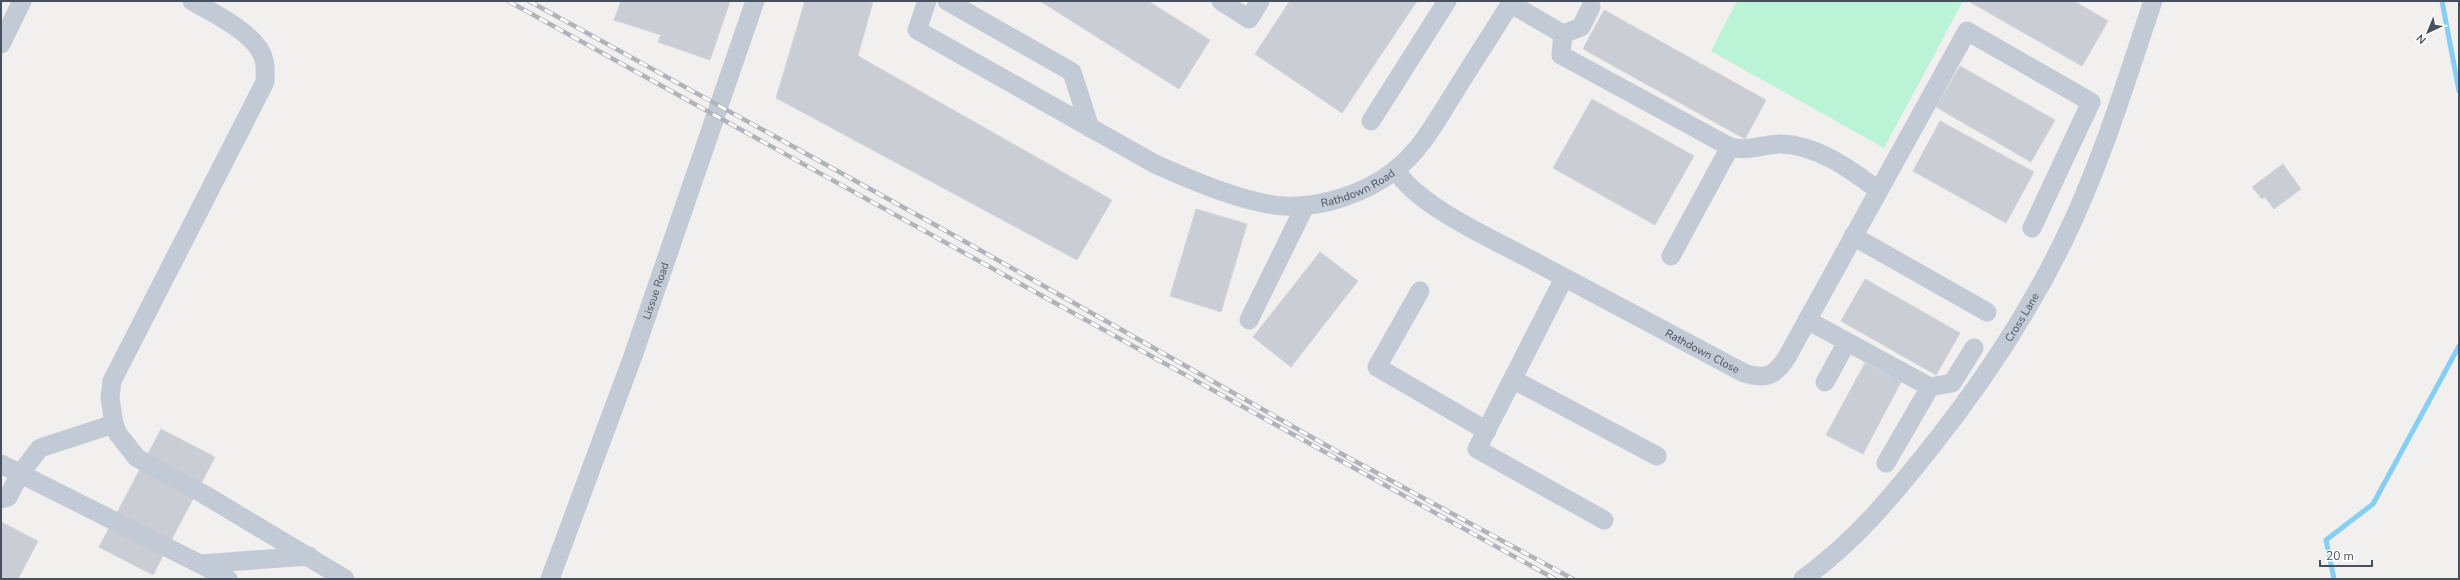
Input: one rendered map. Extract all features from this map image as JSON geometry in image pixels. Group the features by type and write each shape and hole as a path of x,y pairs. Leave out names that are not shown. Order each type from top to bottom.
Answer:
{"street":[{"path":"1,44 22,1"},
{"path":"192,1 231,22 252,41 264,60 265,82 112,381 110,398 114,424 118,434 137,458 309,556 345,579"},
{"name":"Lissue Road","path":"550,579 633,356 756,1"},
{"name":"Rathdown Road","path":"927,1 917,30 1124,147 1185,177 1267,204 1305,206 1337,199 1359,190 1396,170 1428,134 1512,2"},
{"path":"947,1 1072,72 1090,128"},
{"path":"1221,1 1249,19 1260,1"},
{"path":"1371,121 1447,1"},
{"name":"Cross Lane","path":"1803,579 1846,546 1882,508 1953,420 2014,331 2049,269 2084,196 2124,88 2153,1"},
{"path":"1512,2 1563,34"},
{"path":"1563,34 1581,27 1591,7"},
{"name":"Rathdown Close","path":"1396,170 1401,179 1433,205 1564,278 1744,373 1758,378 1770,375 1780,368 1967,31 2091,102 2032,228"},
{"path":"1563,34 1561,55 1730,147 1749,149 1781,144 1805,148 1856,174 1878,190"},
{"path":"1671,256 1730,147"},
{"path":"1249,320 1305,206"},
{"path":"1853,236 1987,312"},
{"path":"1564,278 1514,380 1477,449 1604,520"},
{"path":"1420,291 1377,367 1487,431"},
{"path":"1807,320 1930,387 1952,383 1974,348"},
{"path":"1825,382 1847,342"},
{"path":"1514,380 1657,456"},
{"path":"1886,464 1930,387"},
{"path":"1,499 8,497 20,474 40,448 114,424"},
{"path":"1,464 228,579"},
{"path":"200,564 309,556"}],"green space":[{"path":"1737,1 1963,1 1884,148 1711,51"}],"building":[{"path":"621,1 730,1 710,60 658,42 661,35 614,20"},
{"path":"805,1 873,1 858,56 1112,200 1077,260 776,98"},
{"path":"1040,1 1148,1 1210,40 1179,89"},
{"path":"1290,1 1417,1 1342,113 1255,54"},
{"path":"2074,1 2108,21 2082,66 1970,2"},
{"path":"1604,10 1766,100 1745,139 1583,49"},
{"path":"1960,66 2055,120 2031,162 1936,107"},
{"path":"1592,99 1694,156 1655,225 1553,168"},
{"path":"1940,121 2034,172 2006,223 1913,171"},
{"path":"2283,164 2301,189 2274,209 2265,197 2262,199 2252,187"},
{"path":"1196,209 1247,224 1221,312 1170,296"},
{"path":"1320,252 1358,281 1291,367 1253,337"},
{"path":"1865,279 1960,333 1936,375 1841,321"},
{"path":"1865,363 1901,382 1863,454 1826,435"},
{"path":"161,429 215,457 153,575 99,547"},
{"path":"1,522 38,541 18,579 1,579"}],"waterway":[{"path":"2442,1 2459,91"},
{"path":"2334,579 2326,540 2373,504 2459,346"}],"railway":[{"path":"508,1 1555,579"},
{"path":"529,1 939,227 1340,453 1573,579"}]}
